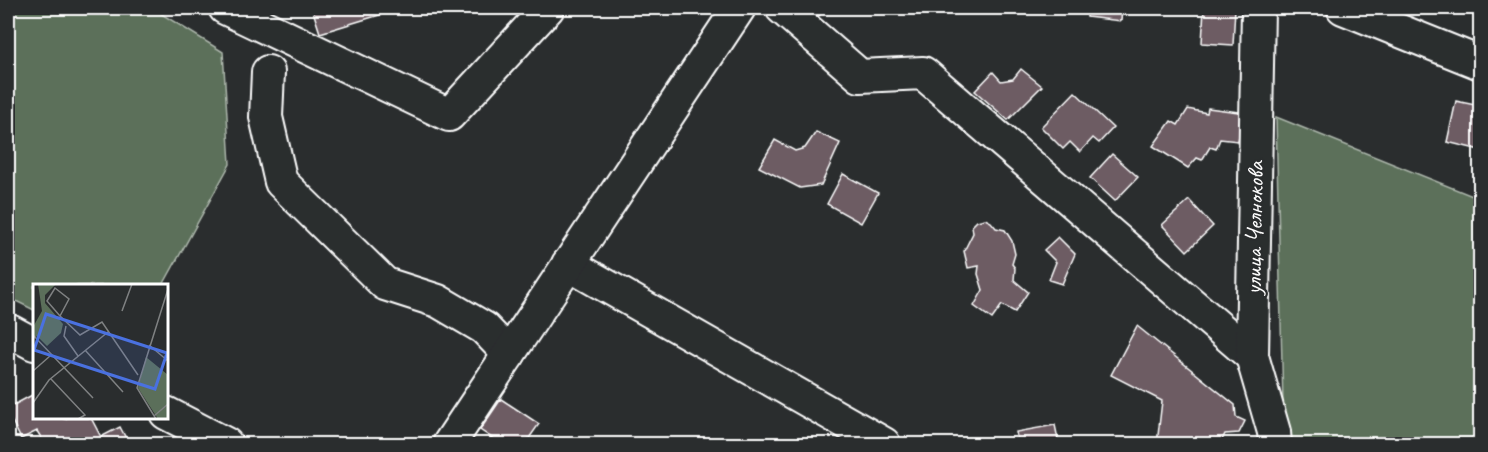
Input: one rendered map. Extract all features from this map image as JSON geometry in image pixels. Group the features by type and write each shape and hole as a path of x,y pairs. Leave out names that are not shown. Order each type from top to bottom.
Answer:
{"street":[{"path":"225,8 449,116 548,8"},
{"path":"449,444 739,8"},
{"path":"782,8 860,76 923,73 1252,356"},
{"name":"улица Челнокова","path":"1258,8 1252,356 1274,432 1275,444"},
{"path":"1343,8 1480,63"},
{"path":"268,72 266,117 281,182 385,284 438,301 484,328 509,354"},
{"path":"568,264 884,444"},
{"path":"8,330 33,343"},
{"path":"168,414 226,444"}],"path":[{"path":"8,19 11,27"}],"green space":[{"path":"8,8 152,8 223,52 230,164 164,284 33,284 33,310 8,297"},
{"path":"1276,117 1480,199 1480,444 1290,444 1283,404"}],"building":[{"path":"312,8 384,8 386,13 320,33"},
{"path":"802,8 826,8 816,19"},
{"path":"1020,8 1070,8 1070,12 1020,12"},
{"path":"1087,8 1122,8 1121,21 1087,17"},
{"path":"1204,8 1235,8 1233,45 1202,43"},
{"path":"1021,69 1042,86 1008,120 975,91 993,72 1001,81 1013,79"},
{"path":"1075,92 1113,128 1099,143 1093,138 1080,152 1070,142 1063,149 1041,127"},
{"path":"1456,101 1480,106 1480,150 1447,142"},
{"path":"1208,108 1246,113 1245,130 1240,130 1238,141 1220,139 1216,149 1210,147 1202,160 1197,158 1188,168 1153,146 1171,121 1178,125 1188,109 1207,113"},
{"path":"816,132 840,143 821,185 800,188 759,167 775,140 795,151 805,148"},
{"path":"1112,154 1138,177 1115,201 1090,178"},
{"path":"843,174 878,193 861,223 827,204"},
{"path":"1189,200 1213,226 1187,251 1162,225"},
{"path":"985,219 996,228 1005,230 1012,241 1015,254 1012,264 1015,268 1014,280 1028,292 1015,312 1002,305 992,319 974,306 983,290 978,274 979,266 968,268 964,251 973,233 972,226 977,221"},
{"path":"1058,237 1075,254 1062,284 1049,280 1056,262 1044,250"},
{"path":"1137,326 1235,405 1236,417 1245,421 1239,433 1225,434 1220,444 1157,444 1162,401 1111,375"},
{"path":"33,395 33,419 92,419 101,437 120,427 129,444 45,444 37,431 21,439 8,413 8,408"},
{"path":"501,399 539,424 525,444 501,444 480,430"},
{"path":"1055,425 1059,444 1018,444 1016,432"}]}
